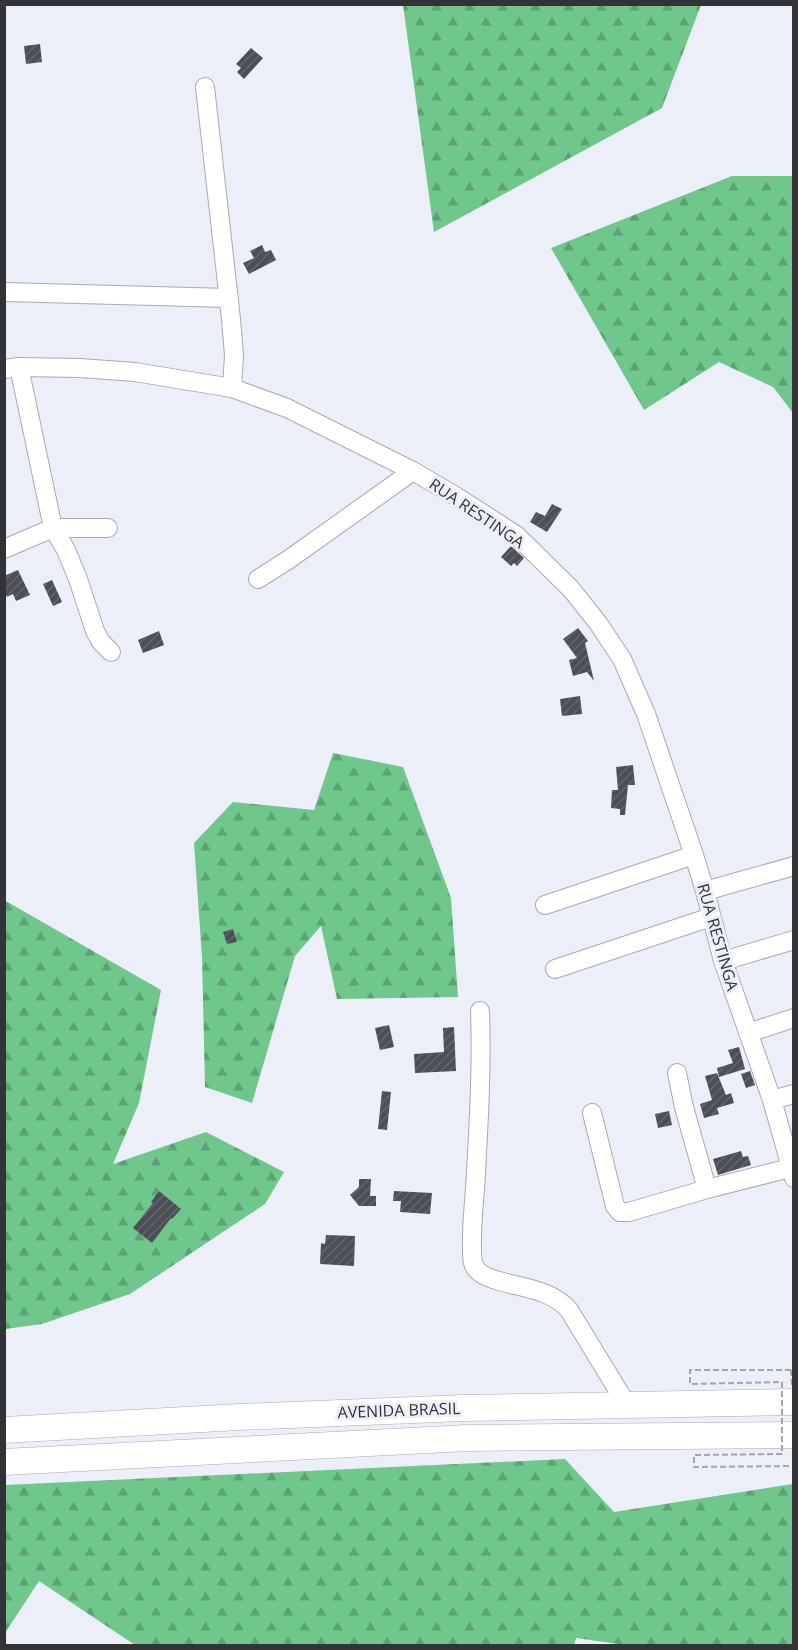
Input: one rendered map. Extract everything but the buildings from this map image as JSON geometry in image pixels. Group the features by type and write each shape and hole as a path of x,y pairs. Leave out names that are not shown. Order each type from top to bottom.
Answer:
{"highway":[{"name":"AVENIDA BRASIL","path":"4,1431 463,1408 794,1402"},
{"name":"AVENIDA BRASIL","path":"4,1462 467,1438 794,1435"}],"street":[{"path":"205,87 229,298 234,355 232,388"},
{"path":"4,292 229,298"},
{"path":"12,368 53,528 75,571 95,631 101,642 111,652"},
{"name":"RUA RESTINGA","path":"12,368 80,368 135,372 232,388 287,408 413,471 516,535 571,588 622,659 646,714 694,855 723,961 772,1101 787,1135 792,1173"},
{"path":"258,579 413,471"},
{"path":"4,549 53,528 108,528"},
{"path":"545,905 694,855"},
{"path":"705,891 794,866"},
{"path":"555,969 711,917"},
{"path":"723,961 794,940"},
{"path":"480,1011 481,1054 472,1216 474,1267 482,1274 494,1279 546,1293 564,1304 627,1405"},
{"path":"748,1033 794,1018"},
{"path":"676,1072 707,1189"},
{"path":"772,1101 794,1094"},
{"path":"592,1113 617,1210 623,1213 707,1189 792,1173"}],"path":[{"path":"791,1370 690,1370 690,1384 782,1382 782,1454 694,1455 694,1467 794,1466"}],"green space":[{"path":"403,4 701,5 662,108 434,232"},
{"path":"732,176 793,176 793,413 773,387 719,362 644,410 551,248"},
{"path":"333,753 403,767 451,898 458,997 337,999 321,926 295,956 252,1103 205,1087 202,957 194,843 233,802 314,810"},
{"path":"4,900 161,990 139,1103 113,1164 206,1132 284,1172 265,1204 130,1294 42,1324 5,1329"},
{"path":"565,1459 614,1512 793,1484 793,1645 632,1646 576,1638 574,1646 135,1645 39,1581 5,1633 5,1485"}]}
